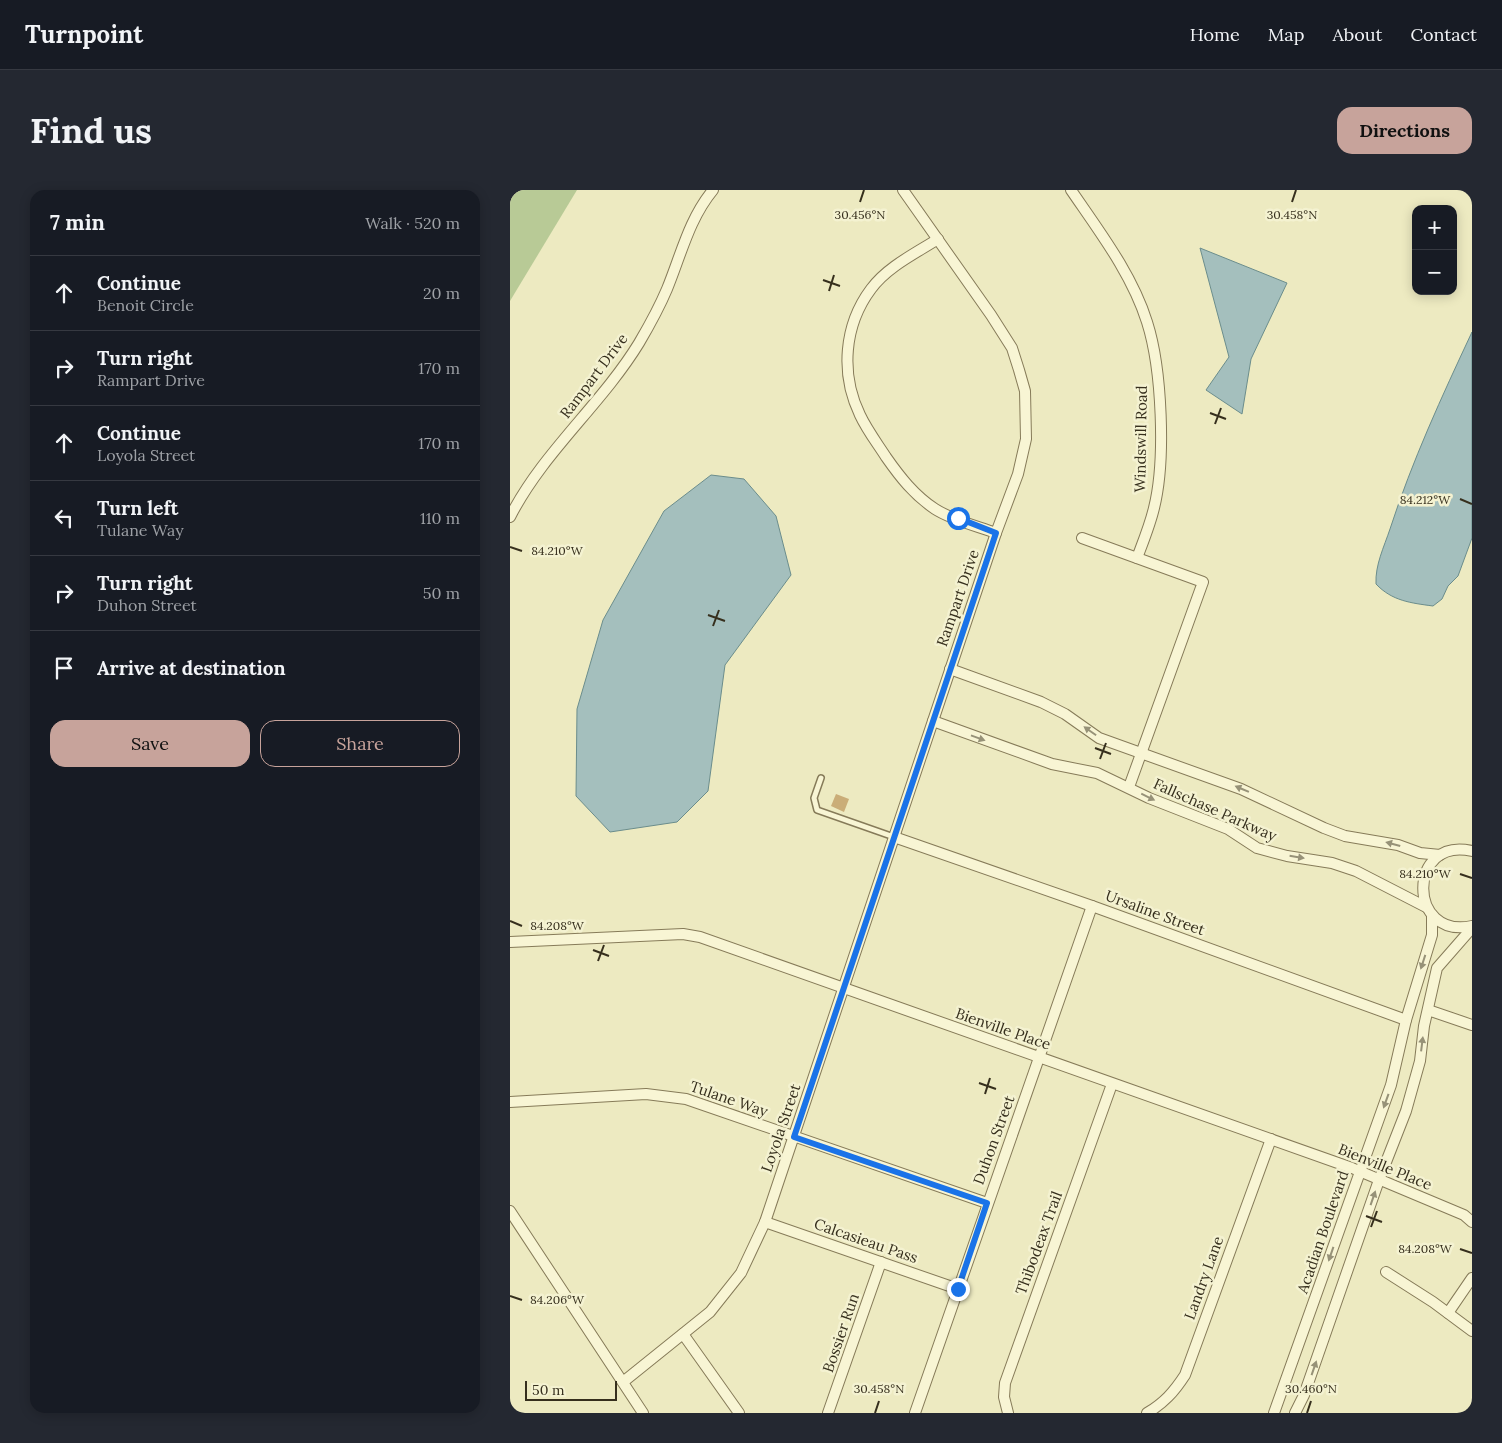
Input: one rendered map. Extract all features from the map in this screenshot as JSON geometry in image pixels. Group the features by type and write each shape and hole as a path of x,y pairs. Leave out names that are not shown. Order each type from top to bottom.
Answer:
{"street":[{"name":"Rampart Drive","path":"510,517 545,462 595,403 638,344 665,293 696,216 713,190"},
{"name":"Rampart Drive","path":"894,838 996,533 1018,474 1026,440 1025,391 1012,348 903,190"},
{"name":"Windswill Road","path":"1071,190 1126,276 1147,322 1157,370 1160,419 1159,467 1154,507 1137,558"},
{"path":"938,239 889,272 872,287 860,306 849,332 846,361 852,394 867,428 902,479 915,493 937,510 996,533"},
{"path":"1082,538 1203,582 1129,787"},
{"name":"Fallschase Parkway","path":"950,669 1041,702 1065,714 1099,738 1242,789 1345,836 1398,845 1420,853 1440,855"},
{"name":"Fallschase Parkway","path":"932,721 1052,764 1097,774 1129,787 1149,798 1228,829 1257,848 1287,856 1332,863 1356,871 1429,911 1442,922 1452,926 1472,927"},
{"name":"Ursaline Street","path":"894,838 1092,906 1406,1020"},
{"name":"Loyola Street","path":"624,1382 710,1312 741,1273 765,1222 894,838"},
{"path":"1440,855 1472,841"},
{"path":"1453,850 1472,851"},
{"name":"Acadian Boulevard","path":"1274,1413 1392,1084 1406,1020 1432,935 1429,911 1423,898 1423,878 1433,861 1440,855"},
{"name":"Duhon Street","path":"915,1413 1092,906"},
{"path":"1295,1413 1308,1386 1406,1111 1420,1061 1437,968 1472,927"},
{"name":"Bienville Place","path":"510,942 683,934 700,937 1360,1172 1464,1215 1472,1222"},
{"path":"1428,1010 1472,1025"},
{"name":"Thibodeax Trail","path":"1008,1413 1004,1397 1005,1383 1112,1084"},
{"name":"Tulane Way","path":"510,1102 646,1094 686,1099 987,1203"},
{"name":"Landry Lane","path":"1147,1413 1162,1404 1174,1392 1185,1375 1270,1139"},
{"path":"510,1211 643,1413"},
{"name":"Calcasieau Pass","path":"765,1222 958,1289"},
{"name":"Bossier Run","path":"828,1413 881,1262"},
{"path":"1386,1272 1448,1313 1472,1332"},
{"path":"1448,1313 1472,1278"},
{"path":"683,1334 739,1413"}],"lane":[{"path":"821,778 814,798 817,810 894,838"}],"green space":[{"path":"510,190 577,190 510,301"}],"water":[{"path":"1200,248 1287,283 1251,359 1242,414 1206,390 1229,357"},
{"path":"1472,332 1472,538 1458,576 1448,586 1442,599 1433,606 1410,602 1395,598 1376,584 1378,563 1418,454"},
{"path":"711,475 744,479 776,516 791,575 725,665 708,791 677,822 610,832 576,796 577,709 603,620 664,511"}],"building":[{"path":"836,794 849,799 844,812 831,806"}],"route":[{"path":"958,518 996,533 794,1137 987,1203 958,1289"}]}
